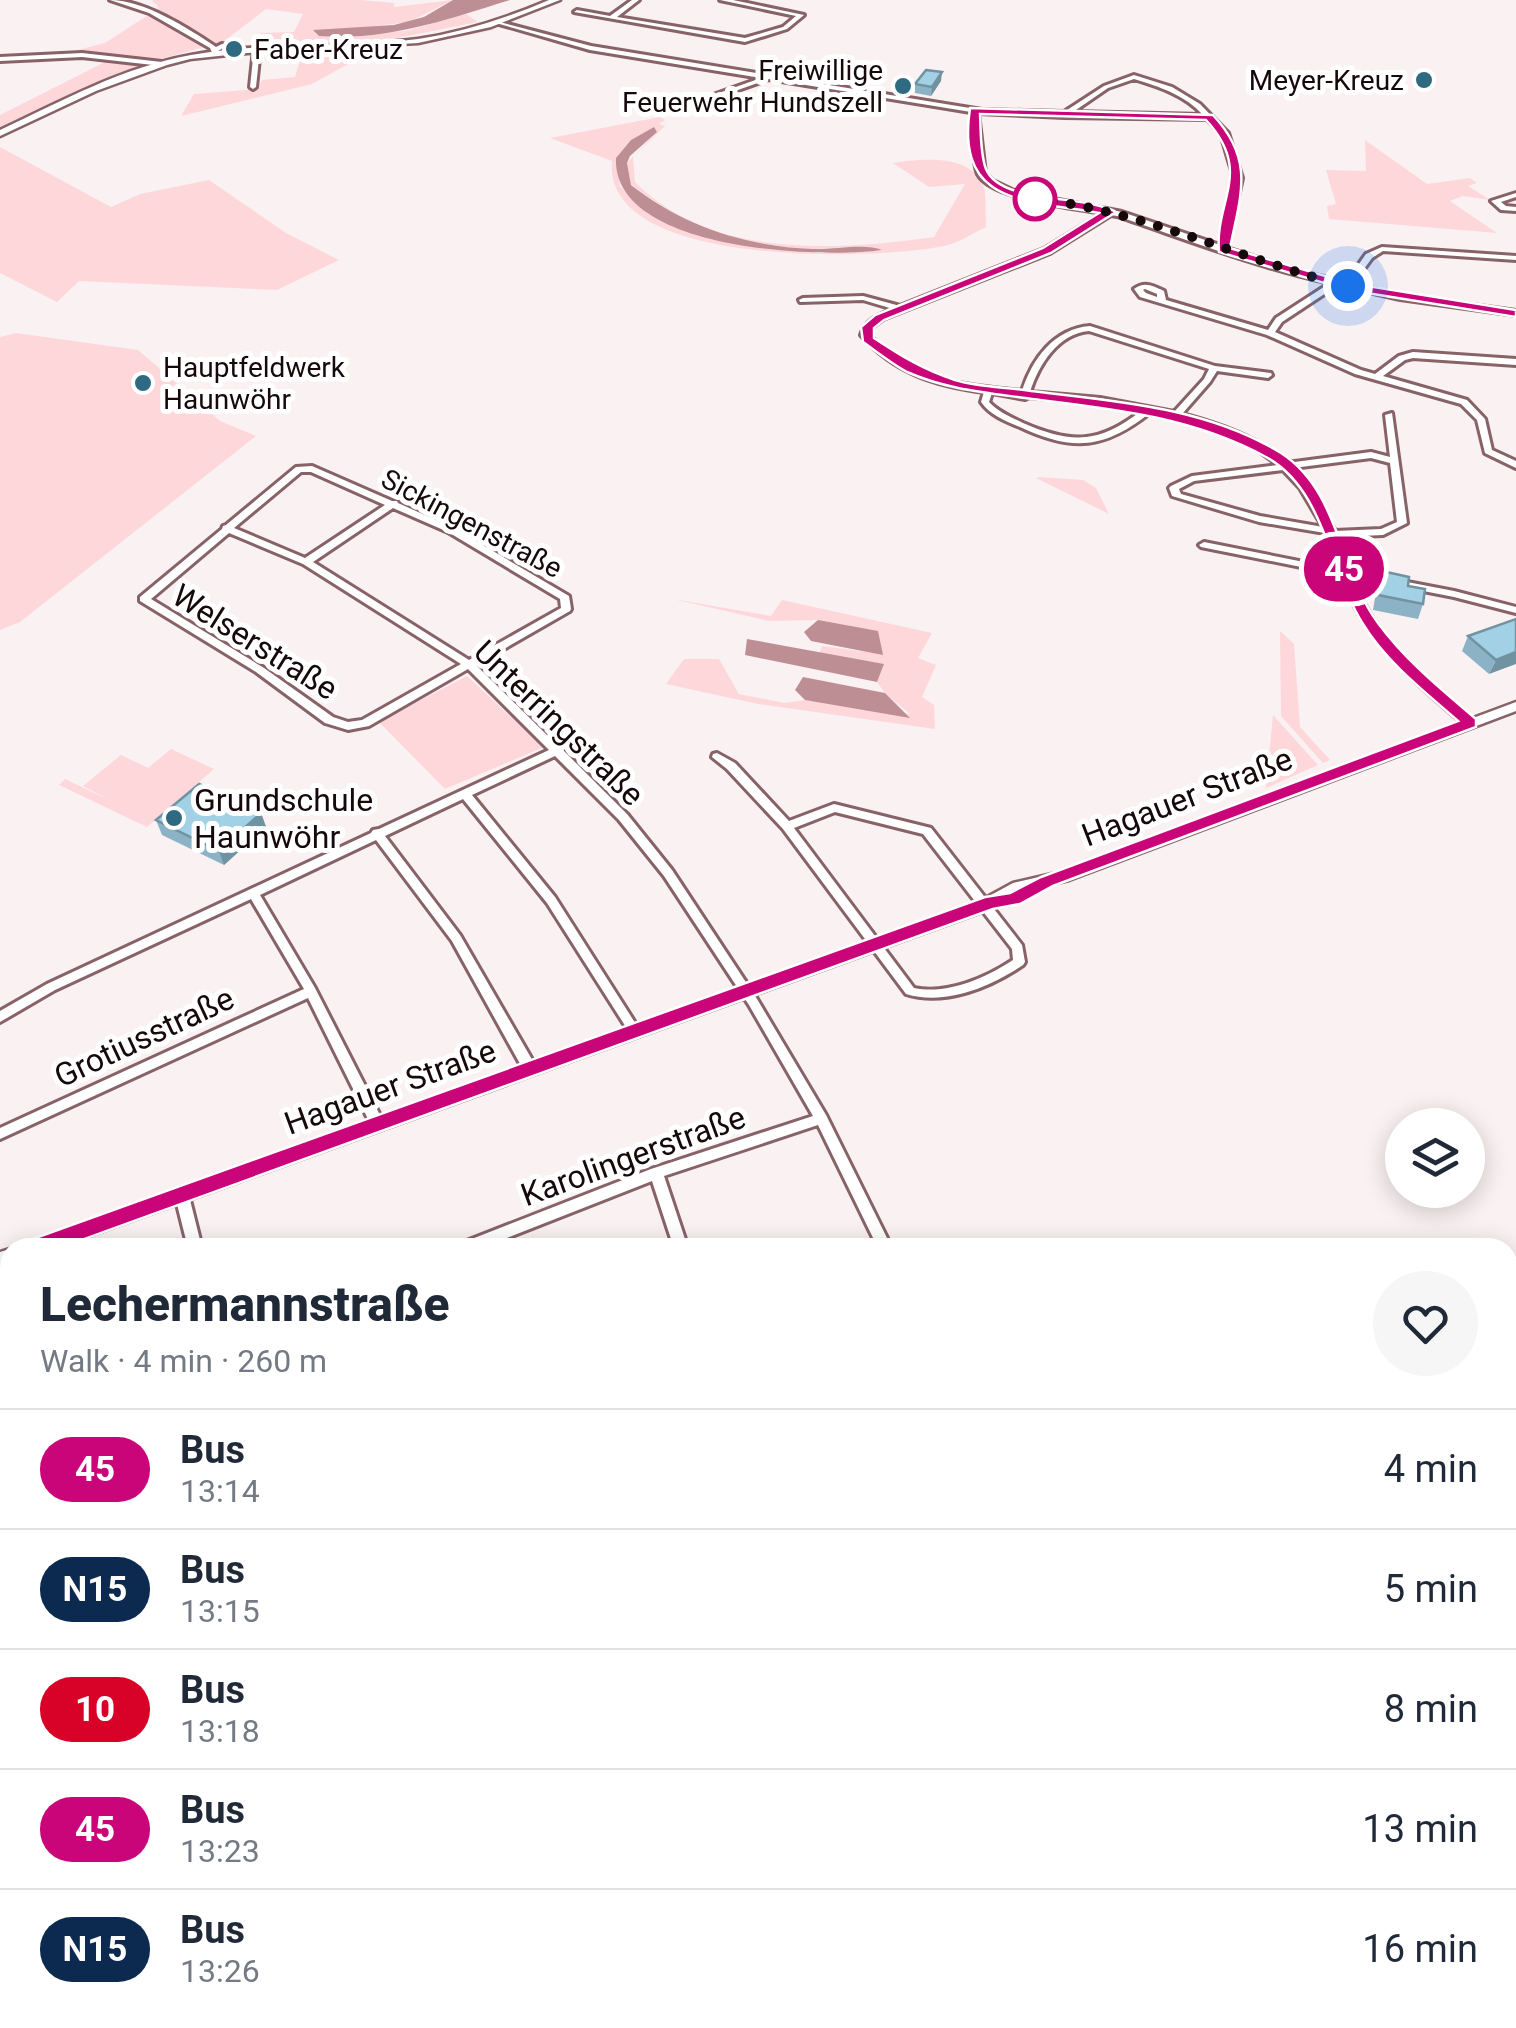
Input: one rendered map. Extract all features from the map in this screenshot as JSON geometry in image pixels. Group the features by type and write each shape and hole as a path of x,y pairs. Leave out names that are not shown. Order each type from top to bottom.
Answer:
{"street":[{"path":"113,0 151,12 215,52"},
{"path":"0,133 112,79 162,64 215,52 416,41 498,22 556,0"},
{"path":"612,18 636,0"},
{"path":"576,12 745,40 788,26 800,14 723,0"},
{"path":"498,22 590,48 974,110 1210,117"},
{"path":"253,50 253,88"},
{"path":"0,59 82,56 162,64"},
{"path":"1064,115 1114,83 1140,77 1184,95 1210,117 1224,133 1238,178 1223,250"},
{"path":"673,111 769,78"},
{"path":"974,110 979,167 990,183 1014,194 1110,212 1348,286 1516,313"},
{"path":"1516,195 1495,201 1504,208 1516,209"},
{"path":"1110,212 1047,251 898,308 867,327 865,335 872,344 926,375 988,392 1090,400 1176,416 1252,442 1288,465 1311,495 1331,532 1362,612 1382,640 1470,723"},
{"path":"1348,286 1368,256 1382,249 1516,258"},
{"path":"1270,333 1280,320 1336,283"},
{"path":"803,300 863,298 898,308"},
{"path":"1162,301 1270,333 1376,378 1470,406 1481,419 1488,452 1516,465"},
{"path":"1025,396 1043,358 1074,328 1090,328 1214,368 1268,375"},
{"path":"1376,378 1407,356 1516,362"},
{"path":"1453,359 1516,371"},
{"path":"1176,416 1210,378 1214,368"},
{"path":"988,392 985,402 990,410 1053,440 1070,443 1109,434 1148,410"},
{"path":"1389,415 1402,524 1382,532 1331,532 1216,509 1183,500 1173,490 1177,484 1192,479 1288,465 1371,455 1394,461"},
{"name":"Sickingenstraße","path":"299,470 312,469 451,530 565,598 566,609 470,665"},
{"name":"Welserstraße","path":"299,470 146,595 145,602 260,670 329,720 348,726 365,723 470,665"},
{"path":"306,562 394,503"},
{"name":"Unterringstraße","path":"226,528 306,562 470,665 560,750 668,873 746,991 821,1118 880,1238"},
{"path":"1204,545 1516,610"},
{"name":"Hagauer Straße","path":"63,1238 529,1067 988,904 1024,895 1047,882 1516,706"},
{"path":"0,1016 51,987 560,750"},
{"path":"717,757 787,826 910,991 924,997 940,995 1019,962 1018,948 988,904 923,829 834,808 787,826"},
{"path":"465,794 551,900 635,1032"},
{"path":"377,833 456,938 529,1067"},
{"path":"254,893 312,991 378,1124"},
{"name":"Grotiusstraße","path":"0,1134 312,991"},
{"name":"Karolingerstraße","path":"498,1238 656,1173 821,1118"},
{"path":"656,1173 677,1238"},
{"path":"182,1196 192,1238"}],"shaded area":[{"path":"152,0 360,0 394,3 394,7 453,0 409,22 315,33 319,36 406,31 466,14 478,22 397,38 252,45 260,33 294,32 303,14 266,9 223,42 157,60 62,54 105,43 159,8"},
{"path":"453,0 510,0 392,32 344,37 319,36 313,30 394,25 424,17"},
{"path":"504,28 433,42 379,47 312,84 181,116 194,94 258,89 262,80 295,77 303,50 399,45"},
{"path":"111,59 151,64 87,86 0,128 0,115"},
{"path":"660,117 665,120 659,124 665,126 633,157 635,182 666,207 700,225 737,237 816,246 934,237 965,184 929,187 893,163 916,160 956,163 976,175 984,189 986,227 944,246 862,254 807,254 749,249 695,239 650,222 621,196 612,161 550,138","holes":["654,127 657,132 627,163 631,184 672,212 716,232 763,244 882,250 819,253 769,249 648,214 620,186 616,158 631,140"]},
{"path":"654,127 657,132 627,163 631,185 673,212 717,232 763,244 882,250 813,252 724,242 682,230 647,212 624,189 616,158 631,140"},
{"path":"1365,140 1427,184 1470,178 1477,183 1468,186 1490,200 1463,196 1450,201 1497,233 1329,219 1327,206 1336,204 1326,170 1366,171"},
{"path":"0,147 111,207 140,194 209,180 286,233 339,260 277,290 79,281 57,302 0,273"},
{"path":"16,333 138,350 220,421 256,436 20,622 0,630 0,337"},
{"path":"1036,478 1083,480 1096,488 1109,514"},
{"path":"673,599 771,616 782,600 932,633 918,658 936,665 922,697 934,705 935,729 758,704 666,684 684,659 719,659 739,694 785,703 805,700 910,714 877,682 884,664 819,655 822,646 882,654 818,620 769,621"},
{"path":"818,620 878,631 883,655 811,641 804,632"},
{"path":"1280,631 1294,644 1300,727 1330,760 1323,763 1281,716"},
{"path":"747,639 884,664 877,682 745,655"},
{"path":"467,676 544,747 445,789 379,722"},
{"path":"803,677 885,693 910,718 805,700 795,690"},
{"path":"1273,715 1318,765 1266,788"},
{"path":"171,749 214,769 147,827 59,785 65,779 109,800 83,786 121,755 148,768"}],"building":[{"path":"926,70 942,72 932,87 915,84"},
{"path":"1382,571 1409,577 1408,586 1425,589 1423,604 1378,595"},
{"path":"1516,619 1516,652 1496,660 1468,636"},
{"path":"199,784 261,813 219,851 156,820"}],"bus line":[{"name":"45","path":"63,1238 991,902 1014,899 1047,882 1470,723 1417,677 1372,626 1353,594 1332,534 1311,495 1288,465 1274,455 1218,429 1148,410 1076,398 988,392 958,385 910,368 868,340 867,327 898,308 1047,251 1110,212 1014,194 990,183 979,167 974,110 1000,114 1210,117 1224,133 1239,185 1223,250 1348,286 1516,313"}],"place":[{"name":"Faber-Kreuz","path":"234,49"},
{"name":"Meyer-Kreuz","path":"1424,80"},
{"name":"Freiwillige Feuerwehr Hundszell","path":"903,86"},
{"name":"Hauptfeldwerk Haunwöhr","path":"143,383"},
{"name":"Grundschule Haunwöhr","path":"174,818"}],"route":[{"path":"1035,199 1110,212 1275,267 1348,286"}]}
